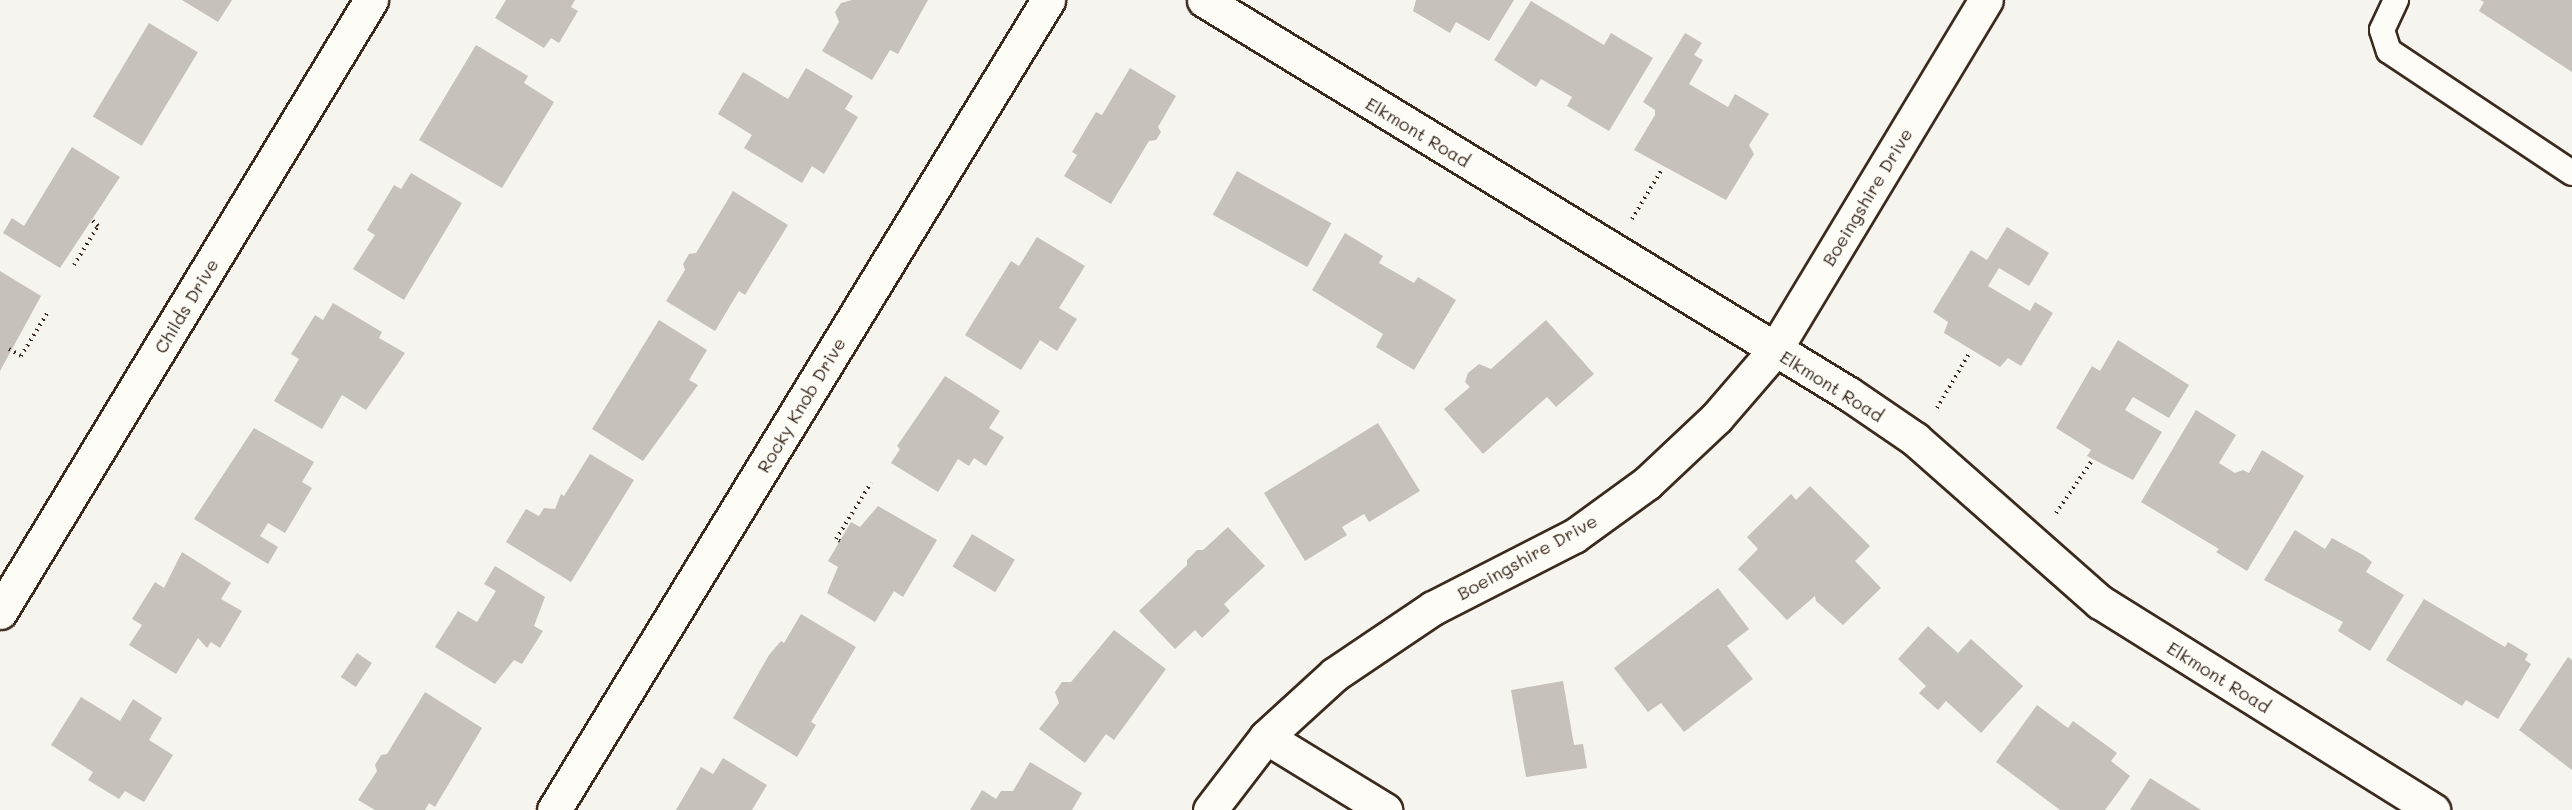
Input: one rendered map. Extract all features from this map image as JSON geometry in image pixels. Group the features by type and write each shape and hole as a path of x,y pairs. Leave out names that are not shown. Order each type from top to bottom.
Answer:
{"street":[{"name":"Childs Drive","path":"0,612 371,0"},
{"name":"Rocky Knob Drive","path":"554,810 1048,0"},
{"name":"Elkmont Road","path":"1204,0 1614,250 1774,351 1849,394 1915,439 2030,544 2123,619 2433,810"},
{"name":"Boeingshire Drive","path":"1210,810 1266,737 1317,688 1384,638 1443,603 1574,536 1623,501 1717,417 1774,351 1986,0"},
{"path":"1266,737 1385,810"}],"lane":[{"path":"2396,0 2382,30 2389,51 2572,173"}],"path":[{"path":"1614,250 1661,171"},
{"path":"74,265 98,226 90,218"},
{"path":"9,349 21,356 48,312"},
{"path":"1915,439 1970,352"},
{"path":"2030,544 2049,524 2091,462"},
{"path":"840,541 836,538 871,483"}],"building":[{"path":"182,0 232,0 218,22"},
{"path":"506,0 575,0 571,7 578,11 559,43 551,38 544,48 495,18"},
{"path":"852,0 928,0 898,54 890,50 872,80 822,51 839,22 835,12 841,3"},
{"path":"1416,0 1514,0 1489,41 1456,22 1450,33 1413,11"},
{"path":"2480,0 2572,0 2572,72 2479,11 2484,2"},
{"path":"1531,1 1604,45 1611,33 1653,58 1609,131 1567,106 1572,97 1541,79 1536,87 1494,60"},
{"path":"149,23 198,52 142,146 93,116"},
{"path":"1685,33 1702,43 1694,55 1703,60 1689,84 1728,107 1735,94 1769,114 1749,145 1754,154 1726,200 1634,150 1655,115 1655,110 1643,102"},
{"path":"476,45 528,76 524,83 554,102 502,188 419,140"},
{"path":"806,68 853,96 845,109 858,117 824,174 812,166 802,183 744,148 752,135 718,114 743,72 788,99"},
{"path":"1130,68 1176,96 1158,127 1161,132 1156,140 1149,141 1111,204 1064,176 1077,155 1072,152 1096,112 1102,115"},
{"path":"72,147 120,177 60,268 3,233 12,218 24,226"},
{"path":"1237,171 1331,223 1307,267 1213,215"},
{"path":"411,173 462,203 404,300 353,269 375,235 367,230 394,185 401,189"},
{"path":"733,191 788,225 745,295 739,291 715,331 666,301 685,270 683,264 689,254 696,253"},
{"path":"2007,227 2049,253 2029,286 1999,268 1988,286 2030,311 2035,302 2053,313 2021,366 2008,358 2000,367 1944,333 1948,322 1933,312 1971,250 1987,260"},
{"path":"1345,233 1383,256 1379,263 1414,283 1418,277 1456,300 1414,370 1376,347 1383,334 1312,290"},
{"path":"1037,237 1085,266 1059,308 1077,319 1057,351 1040,340 1021,370 965,335 1011,261 1019,266"},
{"path":"0,271 41,296 0,371"},
{"path":"333,303 382,332 379,338 405,353 366,410 342,395 322,429 274,401 299,359 291,354 315,315 323,320"},
{"path":"659,320 707,350 689,380 698,385 643,461 592,429"},
{"path":"1546,320 1594,374 1556,407 1547,397 1483,454 1444,409 1470,387 1465,382 1468,373 1479,364 1491,369"},
{"path":"2118,340 2189,385 2169,418 2133,397 2125,410 2162,432 2133,480 2087,456 2091,450 2056,428 2092,366 2100,371"},
{"path":"945,376 1000,411 989,428 1004,437 986,466 974,458 969,466 958,459 938,492 891,463 900,449 897,446"},
{"path":"2196,410 2236,435 2219,463 2235,473 2243,470 2249,473 2262,450 2304,476 2247,571 2216,552 2219,549 2141,502"},
{"path":"1378,423 1420,491 1369,522 1364,514 1342,527 1347,535 1305,561 1264,493"},
{"path":"254,428 314,462 302,482 312,488 285,533 268,523 260,536 278,547 268,564 194,519"},
{"path":"590,454 634,480 571,582 506,542 526,509 539,516 544,508 555,509 561,494 564,496"},
{"path":"1810,486 1870,546 1855,561 1881,588 1843,625 1816,601 1815,596 1787,620 1738,569 1758,549 1747,537 1791,494 1796,500"},
{"path":"878,506 937,540 903,597 894,591 875,622 827,593 838,567 828,561 851,522 860,527"},
{"path":"1228,527 1265,566 1224,604 1230,611 1202,638 1195,630 1175,649 1139,611 1187,565 1187,560 1197,550 1203,550"},
{"path":"2295,530 2325,549 2332,538 2363,555 2372,562 2366,572 2404,595 2370,651 2338,631 2343,622 2264,580"},
{"path":"972,534 1015,560 995,592 952,567"},
{"path":"182,552 231,583 221,599 242,611 220,648 211,642 207,648 198,638 176,674 129,645 142,625 132,619 155,582 164,588"},
{"path":"495,566 545,597 534,626 543,631 522,664 514,660 495,684 435,647 458,611 477,622 496,591 484,584"},
{"path":"1718,588 1749,629 1727,646 1753,679 1684,732 1661,703 1648,712 1614,668"},
{"path":"2424,599 2505,647 2508,642 2528,654 2525,660 2531,664 2498,719 2466,700 2462,706 2386,660"},
{"path":"801,614 856,647 811,722 816,725 797,757 733,718 769,655 781,641 784,643"},
{"path":"1928,626 1958,653 1971,639 2023,686 1981,733 1946,701 1938,710 1919,693 1926,686 1898,659"},
{"path":"1114,630 1166,669 1114,740 1106,734 1085,763 1039,729 1059,703 1055,692 1062,682 1071,682"},
{"path":"357,653 372,663 356,687 341,677"},
{"path":"2568,657 2572,660 2572,770 2519,730"},
{"path":"1563,681 1574,745 1583,744 1587,768 1526,777 1511,690"},
{"path":"425,692 482,728 435,807 429,803 425,810 375,810 358,800 377,771 375,765 381,755 387,754"},
{"path":"81,697 120,721 133,699 162,718 149,740 173,755 144,802 125,791 119,799 88,780 93,772 51,745"},
{"path":"2037,705 2068,728 2073,721 2117,753 2111,761 2130,776 2105,810 2060,810 1996,762"},
{"path":"723,758 767,785 752,810 676,810 701,767 713,774"},
{"path":"1030,762 1082,793 1072,810 970,810 982,790 996,799 1001,791 1013,791"},
{"path":"2150,778 2201,810 2130,810"}]}
